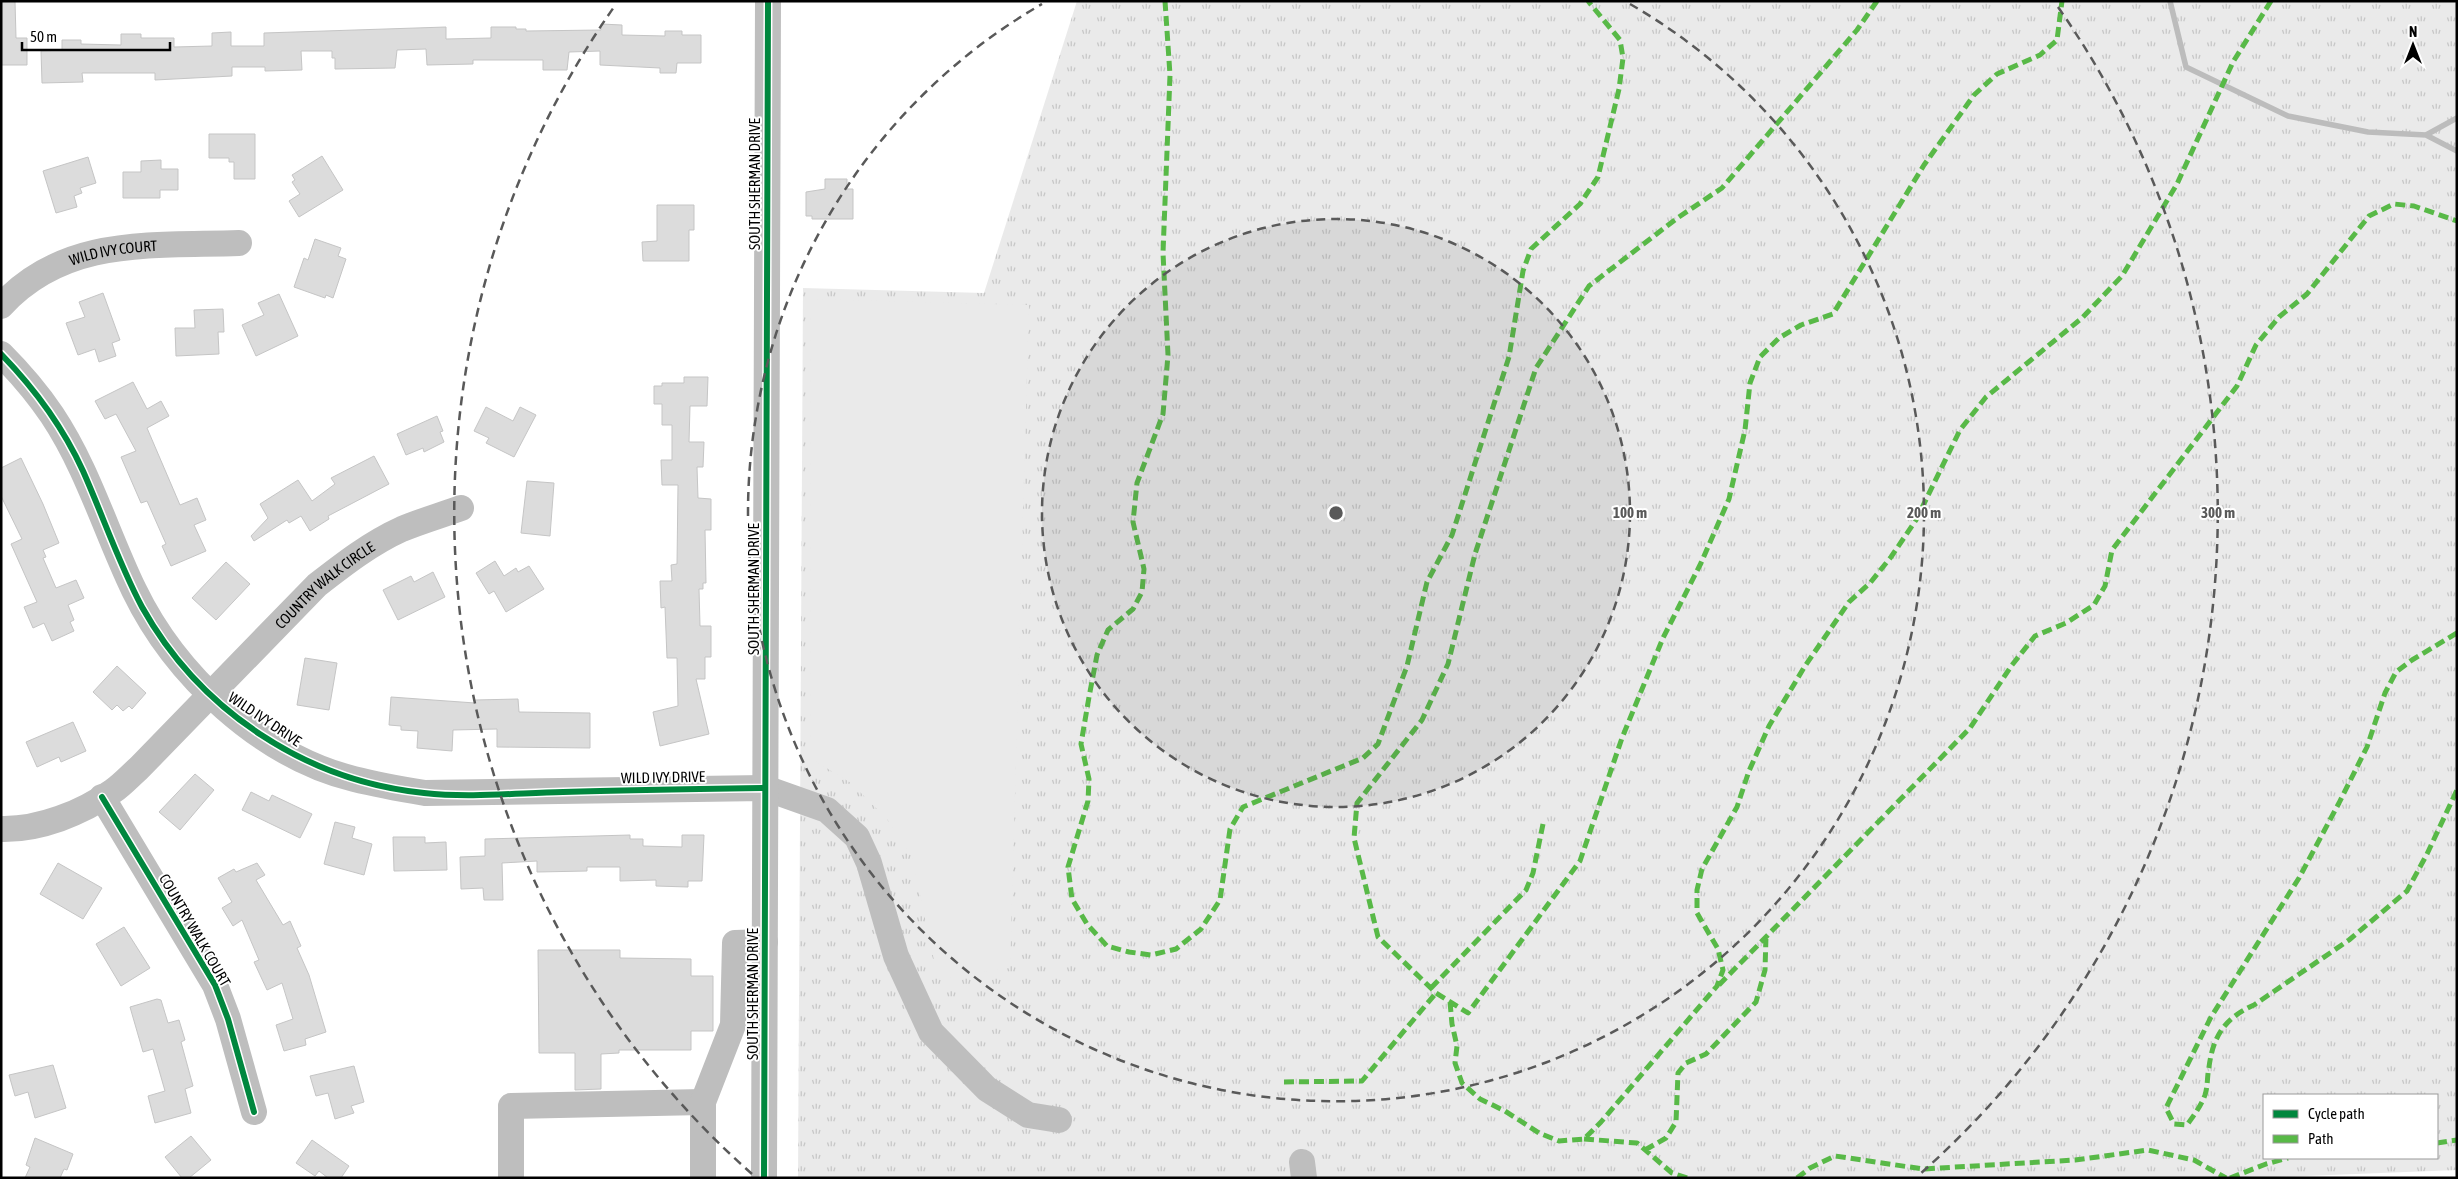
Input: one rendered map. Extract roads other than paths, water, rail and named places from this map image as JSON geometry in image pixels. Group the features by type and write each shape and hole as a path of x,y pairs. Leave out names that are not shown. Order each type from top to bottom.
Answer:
{"street":[{"name":"SOUTH SHERMAN DRIVE","path":"764,1178 768,1"},
{"name":"WILD IVY COURT","path":"1,306 24,285 39,275 81,254 127,246 239,243"},
{"name":"WILD IVY DRIVE","path":"1,354 31,387 63,434 82,469 134,590 152,623 173,654 210,694 249,727 303,760 354,779 425,793 765,788"},
{"name":"COUNTRY WALK CIRCLE","path":"1,829 24,828 42,824 86,808 121,785 304,598 347,562 404,528 462,508"},
{"path":"765,788 827,810 857,837 869,863 896,956 931,1032 987,1088 1028,1115 1059,1120"},
{"name":"COUNTRY WALK COURT","path":"102,797 215,985 228,1019 254,1112"},
{"path":"703,1178 703,1102 733,1025 735,943 765,942"},
{"path":"511,1178 511,1106 703,1102"}],"waterway":[{"path":"2170,1 2186,67 2288,116 2368,132 2426,135 2457,118"},
{"path":"2426,135 2457,151"}]}
